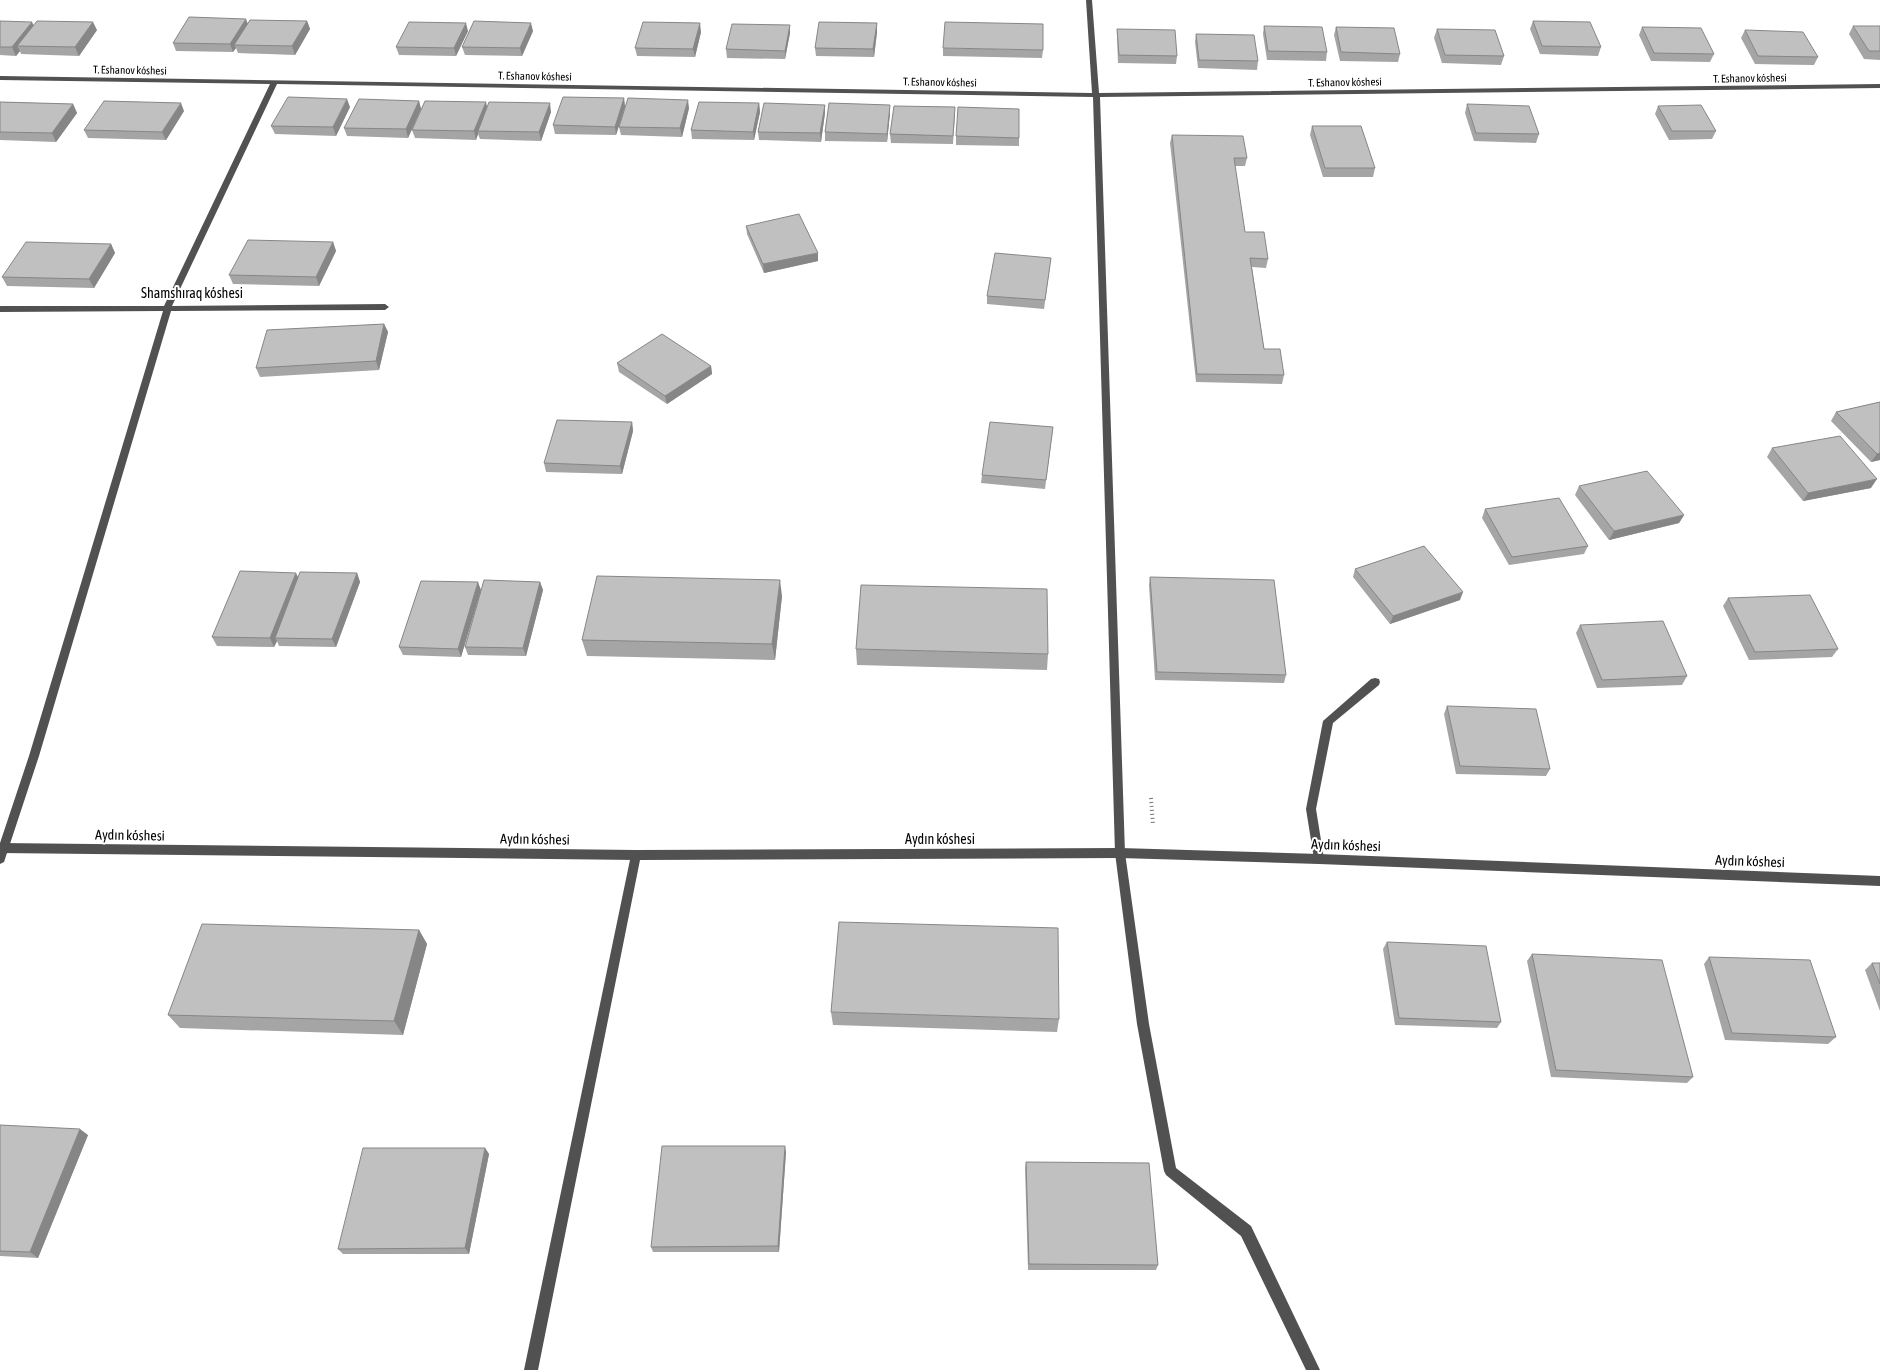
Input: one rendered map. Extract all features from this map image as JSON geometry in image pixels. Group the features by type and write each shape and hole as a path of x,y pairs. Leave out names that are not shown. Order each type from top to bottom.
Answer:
{"street":[{"path":"1089,0 1096,95 1120,853 1143,1024 1170,1171 1246,1230 1313,1370"},
{"name":"T. Eshanov kóshesi","path":"0,78 1096,95 1880,86"},
{"path":"2,852 34,756 168,306 275,82"},
{"name":"Shamshıraq kóshesi","path":"0,309 168,306 385,306"},
{"path":"1319,859 1312,809 1328,721 1375,682"},
{"name":"Aydın kóshesi","path":"2,852 636,855 1120,853 1880,881"},
{"path":"531,1370 636,855"}],"path":[{"path":"1151,798 1153,826"}],"building":[{"path":"189,17 246,19 230,44 173,43"},
{"path":"250,20 307,21 292,46 234,45"},
{"path":"0,21 32,22 12,47 0,47"},
{"path":"37,21 93,22 75,47 17,46"},
{"path":"474,21 531,23 520,48 462,47"},
{"path":"1533,21 1590,22 1601,47 1542,46"},
{"path":"409,22 466,23 454,48 396,47"},
{"path":"643,22 700,23 693,49 635,48"},
{"path":"819,22 877,23 873,49 815,48"},
{"path":"945,22 1043,24 1043,50 943,48"},
{"path":"732,24 790,25 785,51 726,49"},
{"path":"1264,26 1322,27 1327,52 1268,51"},
{"path":"1853,26 1880,26 1880,51 1869,51"},
{"path":"1336,27 1394,28 1400,54 1341,52"},
{"path":"1642,27 1701,28 1714,54 1654,53"},
{"path":"1117,29 1175,30 1177,56 1119,55"},
{"path":"1437,29 1495,30 1504,56 1445,55"},
{"path":"1745,30 1803,32 1818,57 1758,56"},
{"path":"1196,34 1254,35 1258,61 1199,60"},
{"path":"288,97 347,99 333,127 271,126"},
{"path":"563,97 624,98 615,127 553,125"},
{"path":"628,98 688,100 680,128 619,127"},
{"path":"359,99 419,101 406,129 344,128"},
{"path":"104,101 181,103 162,132 84,130"},
{"path":"425,101 486,102 474,131 412,130"},
{"path":"0,102 73,104 52,133 0,132"},
{"path":"489,102 550,103 539,132 478,131"},
{"path":"699,102 759,103 753,132 691,130"},
{"path":"764,103 825,105 820,133 758,132"},
{"path":"829,103 890,105 887,134 825,132"},
{"path":"1467,104 1529,106 1539,134 1476,133"},
{"path":"1701,105 1716,131 1672,131 1658,106"},
{"path":"894,106 955,107 953,136 890,134"},
{"path":"958,107 1019,109 1019,138 956,136"},
{"path":"1312,126 1361,126 1375,168 1325,168"},
{"path":"1172,135 1243,136 1247,158 1234,158 1245,232 1264,232 1268,259 1250,258 1264,349 1280,349 1284,375 1197,374"},
{"path":"799,214 818,253 763,264 746,226"},
{"path":"248,240 333,242 316,277 229,275"},
{"path":"26,242 111,244 89,279 2,277"},
{"path":"995,253 1051,258 1045,300 987,296"},
{"path":"384,324 376,361 256,368 267,330"},
{"path":"662,334 711,366 665,396 617,363"},
{"path":"1880,402 1880,453 1877,454 1836,412"},
{"path":"557,420 632,422 620,466 544,463"},
{"path":"990,422 1053,427 1046,480 982,475"},
{"path":"1840,436 1877,479 1808,493 1772,448"},
{"path":"1647,471 1684,515 1614,531 1579,486"},
{"path":"1559,498 1588,546 1512,557 1485,509"},
{"path":"1424,546 1463,592 1393,616 1355,569"},
{"path":"240,571 296,573 270,638 212,637"},
{"path":"300,572 357,573 332,639 275,638"},
{"path":"597,576 780,580 772,644 582,640"},
{"path":"1150,577 1274,580 1286,675 1157,672"},
{"path":"484,580 540,582 523,648 465,647"},
{"path":"421,581 478,582 458,649 399,647"},
{"path":"861,585 1047,589 1048,654 856,649"},
{"path":"1810,595 1838,649 1755,652 1728,598"},
{"path":"1663,621 1687,676 1602,680 1580,625"},
{"path":"1447,706 1536,709 1550,769 1460,766"},
{"path":"839,922 1058,928 1059,1019 831,1012"},
{"path":"202,924 419,930 394,1021 168,1015"},
{"path":"1387,942 1486,946 1501,1022 1399,1018"},
{"path":"1532,954 1662,960 1693,1077 1556,1070"},
{"path":"1709,957 1810,960 1836,1037 1732,1033"},
{"path":"1872,963 1880,963 1880,984"},
{"path":"0,1125 80,1129 30,1252 0,1251"},
{"path":"662,1146 785,1146 778,1246 651,1247"},
{"path":"363,1148 485,1148 465,1248 338,1249"},
{"path":"1026,1162 1149,1163 1158,1265 1029,1264"}]}
